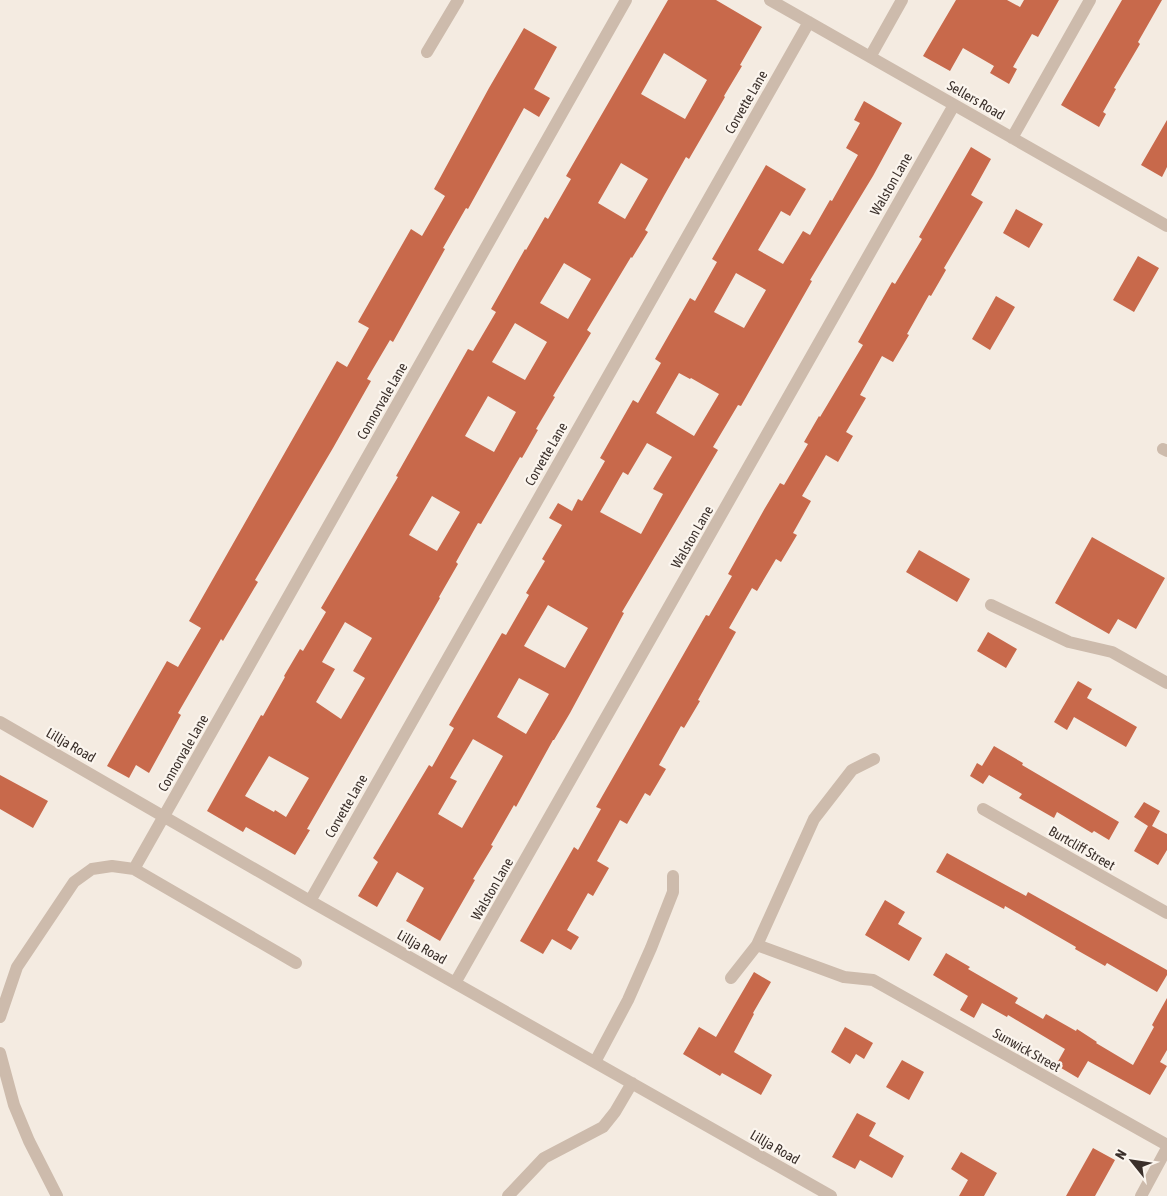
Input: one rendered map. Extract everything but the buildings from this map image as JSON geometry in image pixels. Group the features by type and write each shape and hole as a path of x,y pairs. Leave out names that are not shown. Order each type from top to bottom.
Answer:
{"street":[{"path":"427,52 458,0"},
{"name":"Connorvale Lane","path":"134,869 626,0"},
{"name":"Sellers Road","path":"770,0 1167,226"},
{"path":"870,56 902,0"},
{"path":"1012,138 1090,0"},
{"name":"Corvette Lane","path":"310,901 809,22"},
{"name":"Walston Lane","path":"455,983 954,105"},
{"path":"991,605 1069,642 1112,652 1167,683"},
{"name":"Lillja Road","path":"0,722 310,901 831,1196"},
{"path":"732,978 757,945 814,819 852,770 874,759"},
{"name":"Burtcliff Street","path":"983,809 1167,913"},
{"path":"0,1017 17,967 74,882 92,869 112,866 134,869 296,963"},
{"path":"595,1062 628,1000 651,948 673,892 673,876"},
{"name":"Sunwick Street","path":"757,945 844,977 873,980 1167,1147"},
{"path":"0,1053 14,1105 29,1141 57,1196"},
{"path":"508,1196 544,1158 603,1127 615,1112 632,1083"},
{"path":"1141,1196 1167,1147"}]}
